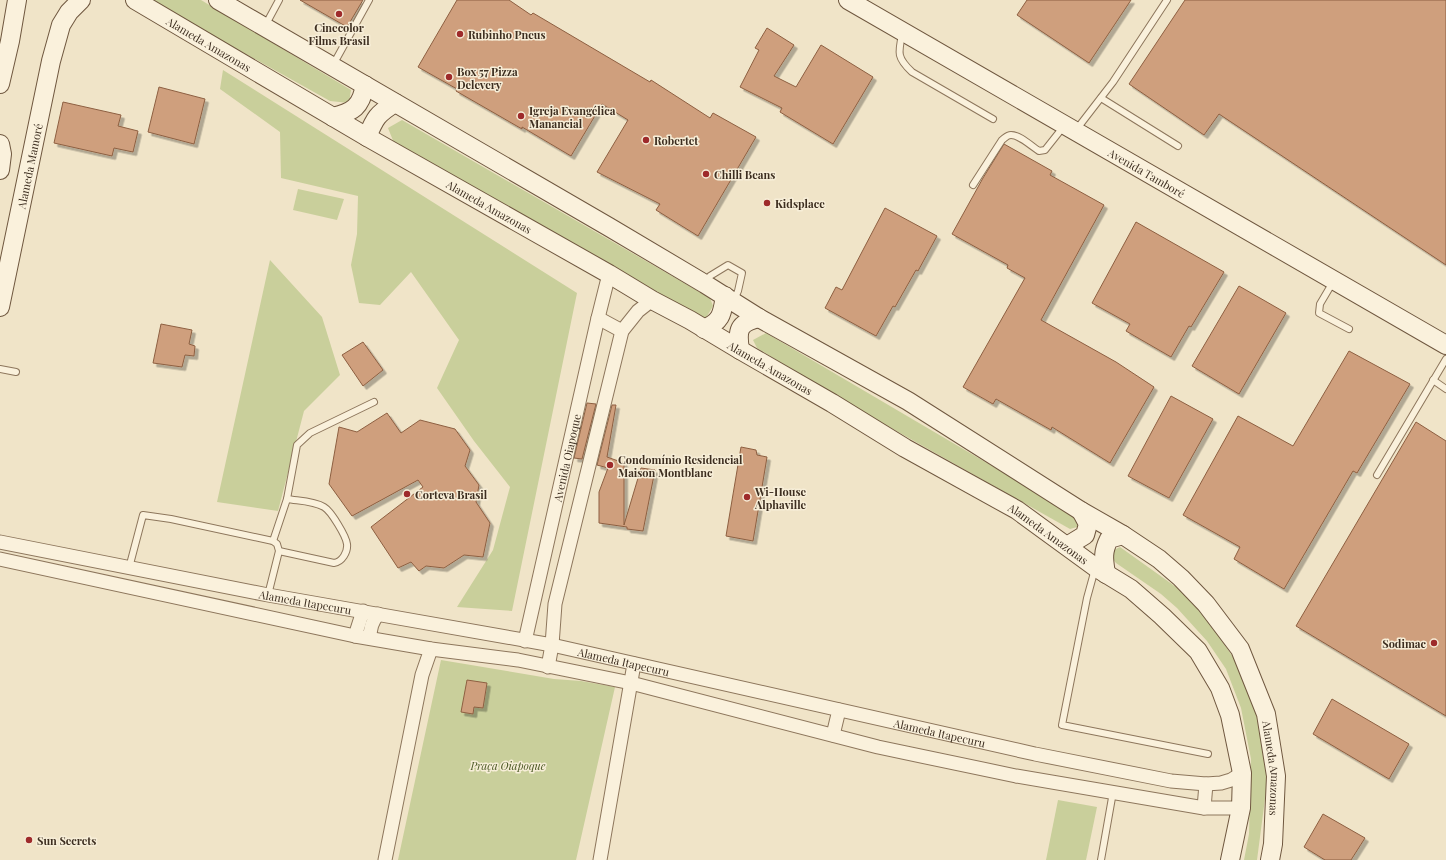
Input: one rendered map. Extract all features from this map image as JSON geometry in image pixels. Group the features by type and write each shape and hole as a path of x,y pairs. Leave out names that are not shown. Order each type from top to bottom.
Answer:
{"main road":[{"path":"0,84 3,59 17,0"},
{"name":"Alameda Mamoré","path":"0,307 5,263 51,61 61,25 69,12 81,0"},
{"name":"Alameda Amazonas","path":"135,0 367,137 609,274 652,300 690,320 832,403 904,448 1017,510 1101,571 1131,589 1162,616 1198,652 1220,688 1230,715 1242,773 1241,808 1230,860"},
{"name":"Alameda Amazonas","path":"218,0 729,298 759,318 908,401 1081,511 1123,535 1159,560 1181,578 1206,604 1240,649 1266,714 1276,776 1273,844 1270,860"},
{"name":"Avenida Tamboré","path":"848,0 1446,345"},
{"path":"333,117 347,114 356,107 363,97 365,85"},
{"path":"367,137 375,118 395,103"},
{"path":"0,144 2,154 0,170"},
{"path":"704,329 717,323 729,298"},
{"path":"740,350 739,333 741,326 746,322 759,318"},
{"path":"1067,546 1085,535 1088,524 1081,511"},
{"path":"1101,571 1103,556 1108,539 1123,535"}],"street":[{"name":"Avenida Oiapoque","path":"525,641 609,274"},
{"path":"548,667 552,645 555,604 622,331 638,311 652,300"},
{"path":"598,318 622,331"},
{"name":"Alameda Itapecuru","path":"0,542 268,595 552,645 1035,754 1171,781 1206,784 1221,783 1231,780 1242,773"},
{"name":"Alameda Itapecuru","path":"0,559 355,636 431,649 518,660 631,683 878,747 1016,776 1204,808 1241,808"},
{"path":"355,636 363,611"},
{"path":"370,638 372,622 378,614"},
{"path":"385,860 422,675 431,649"},
{"path":"600,860 634,664"},
{"path":"833,735 839,710"},
{"path":"1204,808 1206,784"}],"lane":[{"path":"264,27 279,0"},
{"path":"333,67 369,0"},
{"path":"973,185 1002,140 1008,136 1012,135 1018,137 1039,151 1045,150 1070,128 1101,98 1167,0"},
{"path":"903,32 898,52 903,63 912,72 993,119"},
{"path":"1101,98 1178,146"},
{"path":"705,284 710,276 728,265 742,273 738,292 729,298"},
{"path":"1334,280 1320,304 1319,313 1349,329"},
{"path":"1377,475 1432,380 1446,359"},
{"path":"0,369 16,372"},
{"path":"1432,380 1446,389"},
{"path":"273,541 287,499 297,445 310,433 374,402"},
{"path":"279,551 334,563 340,562 348,546 342,532 326,508 317,504 287,499"},
{"path":"129,568 143,515 185,522 273,541 277,544 279,551 268,595"},
{"path":"1101,571 1087,598 1062,725 1208,754"},
{"path":"1101,860 1113,792"}],"green space":[{"path":"149,0 201,0 351,90 349,103 330,101"},
{"path":"223,70 577,293 512,611 457,607 493,550 510,487 474,441 437,388 459,340 411,272 380,305 359,303 351,265 357,234 358,196 281,178 280,132 220,89"},
{"path":"402,120 710,298 713,306 706,318 695,316 394,143 388,128"},
{"path":"298,189 344,199 337,220 293,210"},
{"path":"270,260 322,317 340,375 304,411 278,511 217,502"},
{"path":"766,333 1079,517 1084,525 1070,529 838,398 757,348 753,340"},
{"path":"1120,547 1183,592 1205,616 1235,660 1251,697 1258,720 1267,773 1257,860 1244,860 1249,834 1251,759 1241,708 1226,669 1207,641 1177,608 1161,594 1116,563 1111,557 1112,551"},
{"name":"Praça Oiapoque","path":"441,660 554,679 581,681 615,687 576,860 398,860"},
{"path":"1058,800 1097,807 1086,860 1046,860"}],"building":[{"name":"Cinecolor Films Brasil","path":"300,0 363,0 347,27"},
{"path":"457,0 509,0 531,15 533,13 650,82 651,80 710,118 713,113 756,137 698,236 656,210 660,204 597,172 628,120 602,104 571,156 456,91 457,89 418,67"},
{"path":"1027,0 1131,0 1089,63 1017,15"},
{"path":"1185,0 1446,0 1446,265 1219,114 1204,135 1129,84"},
{"path":"767,28 794,45 774,76 796,87 821,45 873,77 833,144 780,112 782,108 740,87 759,50 755,48"},
{"path":"159,87 205,99 194,144 148,132"},
{"path":"63,102 121,115 118,126 138,131 133,152 114,148 112,156 54,143"},
{"path":"1004,144 1052,171 1050,175 1104,205 1041,320 1116,362 1154,387 1110,463 1052,427 1051,430 996,399 993,404 963,387 1025,278 1007,268 1008,265 952,234"},
{"path":"885,208 937,236 918,271 916,270 895,307 893,306 876,336 825,308 836,287 842,290"},
{"path":"1136,222 1224,272 1171,357 1126,331 1130,324 1092,303"},
{"path":"1239,286 1286,313 1239,394 1192,366"},
{"path":"161,324 192,330 189,344 195,346 194,356 185,355 182,367 153,363"},
{"path":"363,342 383,370 363,386 342,355"},
{"path":"1349,351 1410,384 1357,473 1353,471 1284,589 1234,559 1240,547 1183,515 1238,416 1293,446"},
{"path":"1171,396 1213,419 1169,498 1128,476"},
{"path":"587,403 596,404 582,459 574,458"},
{"path":"612,405 616,405 607,457 624,463 624,525 641,468 655,470 643,531 599,523 599,492 608,468 597,465"},
{"name":"Corteva Brasil","path":"387,413 401,433 420,420 455,429 470,450 465,466 479,485 476,502 490,523 483,557 464,555 444,568 426,566 419,571 411,562 398,568 371,527 423,487 418,480 352,516 329,484 339,427 357,432"},
{"path":"1416,422 1446,441 1446,716 1296,626"},
{"name":"Wi-House Alphaville","path":"741,447 756,450 757,455 767,457 753,541 726,536"},
{"path":"467,680 487,683 483,708 474,707 473,714 461,712"},
{"path":"1332,699 1409,744 1389,779 1313,734"},
{"path":"1323,814 1365,838 1351,860 1325,860 1304,847"}],"place":[{"name":"Cinecolor Films Brasil","path":"339,14"},
{"name":"Rubinho Pneus","path":"460,34"},
{"name":"Box 57 Pizza Delevery","path":"449,77"},
{"name":"Igreja Evangélica Manancial","path":"521,116"},
{"name":"Robertet","path":"646,140"},
{"name":"Chilli Beans","path":"706,174"},
{"name":"Kidsplace","path":"767,203"},
{"name":"Condomínio Residencial Maison Montblanc","path":"610,465"},
{"name":"Corteva Brasil","path":"407,494"},
{"name":"Wi-House Alphaville","path":"747,497"},
{"name":"Sodimac","path":"1434,643"},
{"name":"Sun Secrets","path":"29,840"}]}
